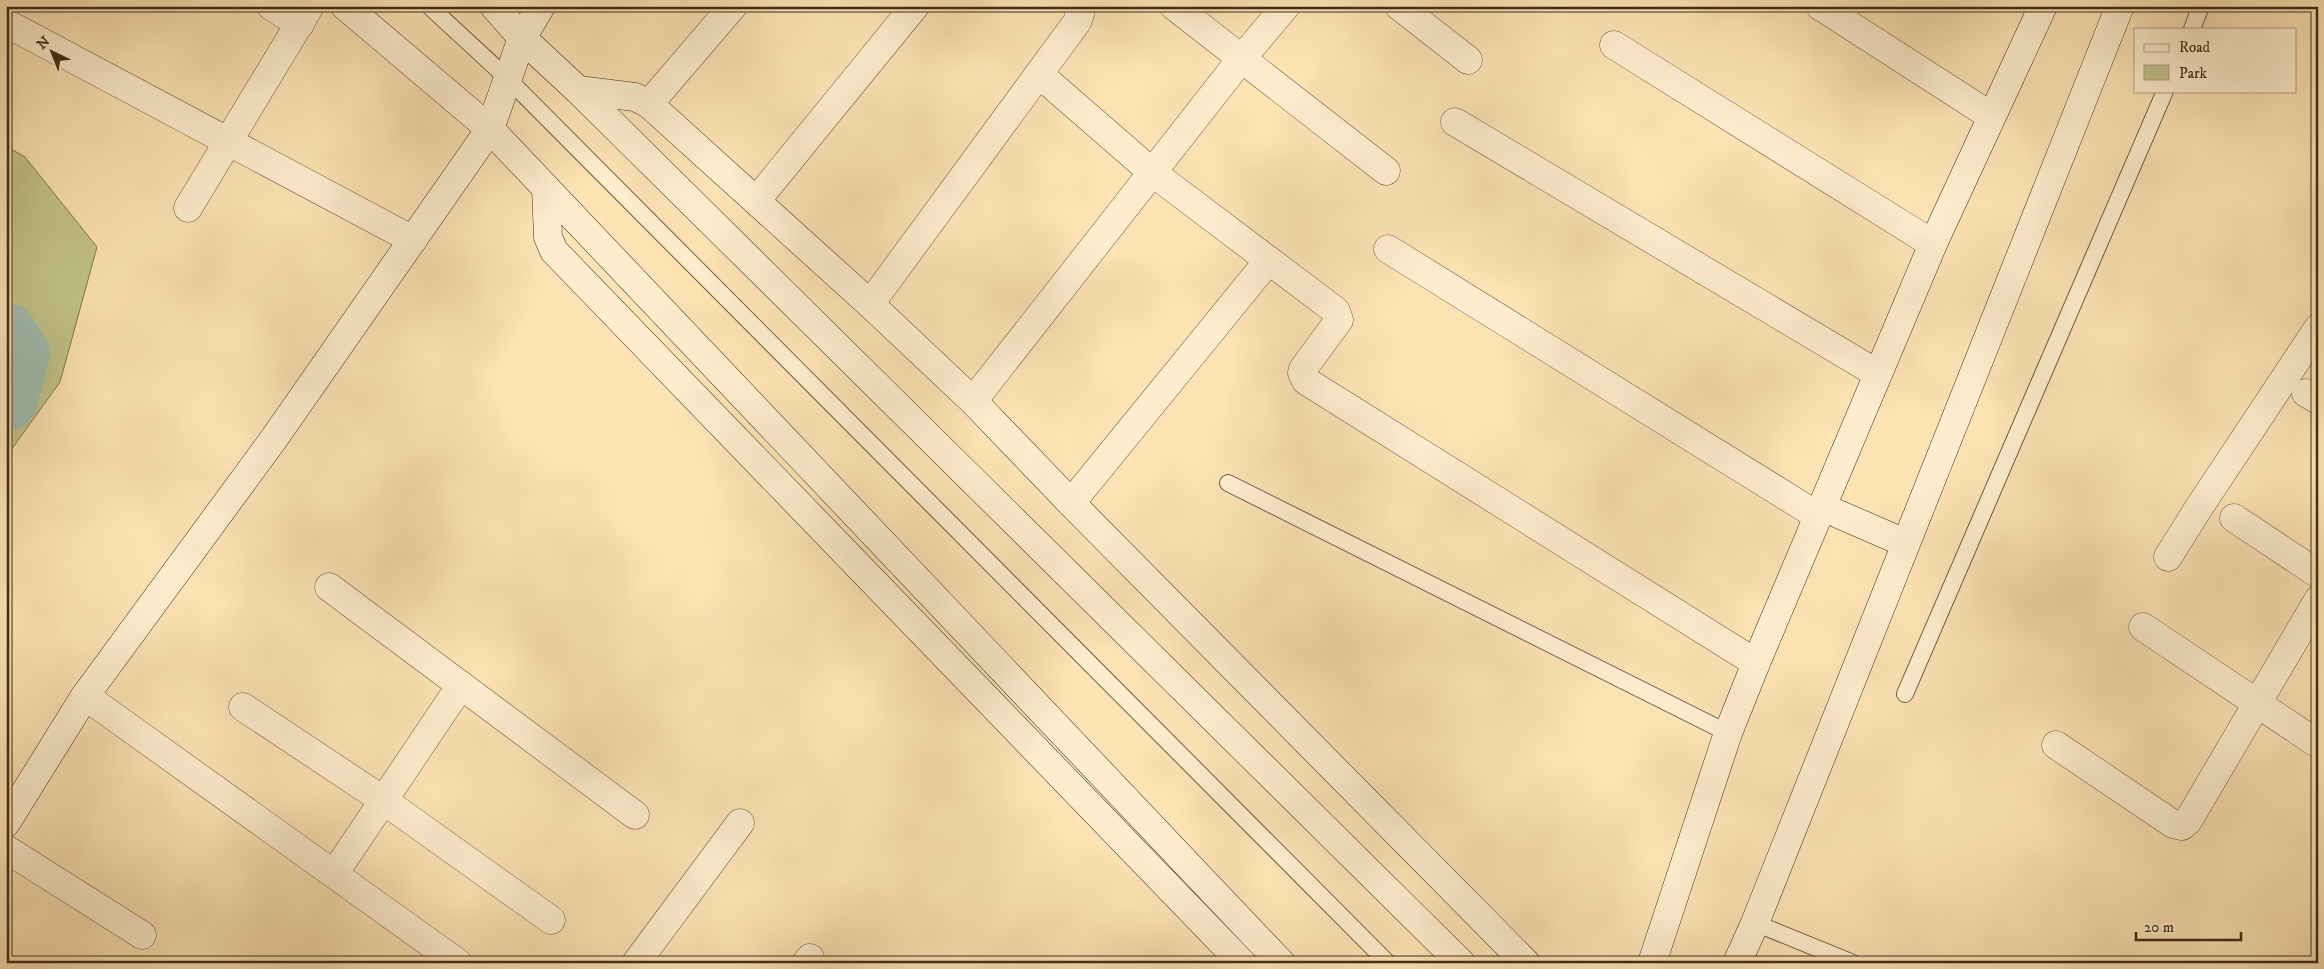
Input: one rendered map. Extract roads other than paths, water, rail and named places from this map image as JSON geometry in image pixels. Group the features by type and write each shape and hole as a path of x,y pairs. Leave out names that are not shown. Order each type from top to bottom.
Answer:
{"street":[{"path":"188,208 305,15 271,6"},
{"path":"345,6 490,129 1281,963"},
{"path":"494,6 522,38 578,90 1461,963"},
{"path":"6,823 85,696 272,440 490,129 522,38 541,6"},
{"path":"649,104 732,6"},
{"path":"756,201 915,6"},
{"path":"870,304 1078,22 1080,14 1078,6"},
{"path":"1174,6 1386,171"},
{"path":"973,401 1153,174 1242,58 1286,6"},
{"path":"1399,6 1468,60"},
{"path":"1820,6 1991,116"},
{"path":"1652,963 1728,733 1756,664 1934,244 2043,6"},
{"path":"1737,963 2120,6"},
{"path":"6,23 413,240"},
{"path":"1614,45 1934,244"},
{"path":"1039,74 1153,174 1338,314 1339,320 1303,369 1303,378 1306,381 1756,664"},
{"path":"578,90 635,97 649,104 870,304 973,401 1071,503 1526,963"},
{"path":"1454,122 1878,374"},
{"path":"546,188 548,237 554,251 1242,963"},
{"path":"1388,248 1820,512 1906,543"},
{"path":"1071,503 1268,260"},
{"path":"2168,557 2318,328"},
{"path":"2234,518 2318,574"},
{"path":"329,587 635,814"},
{"path":"2056,744 2172,824 2182,826 2188,822 2318,600"},
{"path":"2143,627 2318,744"},
{"path":"334,874 461,685"},
{"path":"85,696 458,963"},
{"path":"243,707 384,800 551,920"},
{"path":"636,963 740,823"},
{"path":"6,849 142,935"}],"lane":[{"path":"429,6 508,79 1388,963"},
{"path":"2192,28 2201,6"},
{"path":"1906,694 2165,92"},
{"path":"1228,483 1728,733"},
{"path":"1754,923 1852,963"}],"waterway":[{"path":"6,335 18,354 6,399"}]}
